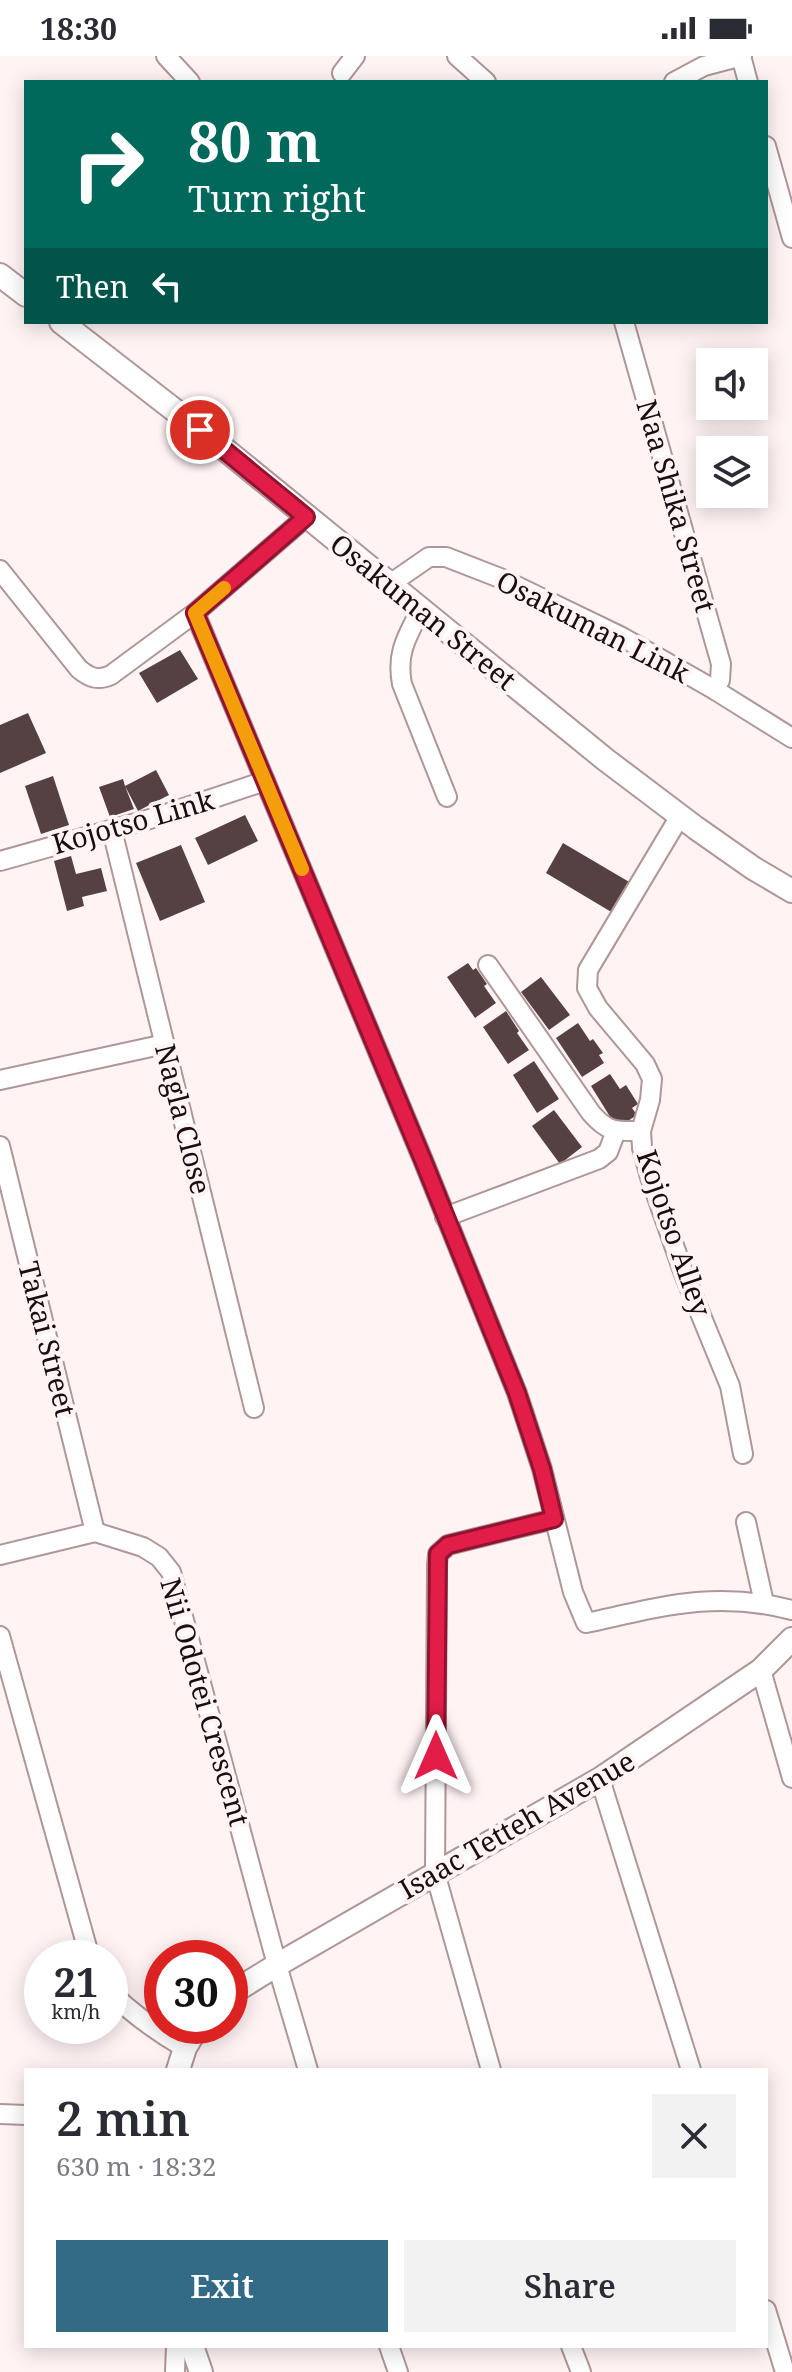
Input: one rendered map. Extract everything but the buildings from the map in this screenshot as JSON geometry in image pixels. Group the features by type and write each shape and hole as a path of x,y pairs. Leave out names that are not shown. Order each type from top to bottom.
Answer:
{"street":[{"path":"166,56 188,80"},
{"path":"342,73 355,56"},
{"path":"457,56 484,80"},
{"path":"676,80 700,61 741,56 747,80"},
{"path":"768,153 792,238"},
{"path":"0,275 24,293"},
{"name":"Osakuman Street","path":"64,324 222,447 606,760 753,868 792,891"},
{"name":"Naa Shika Street","path":"625,324 721,664 720,680 715,690"},
{"path":"0,570 79,669 88,677 101,679 111,675 195,613 306,517"},
{"name":"Osakuman Link","path":"390,584 429,557 446,557 500,578 622,637 792,738"},
{"path":"421,609 401,648 398,666 402,684 447,797"},
{"path":"195,613 517,1393 542,1469 573,1592 586,1623 691,1602 736,1600 792,1610"},
{"name":"Kojotso Link","path":"0,861 198,805 265,781"},
{"name":"Kojotso Alley","path":"680,816 588,970 587,988 598,1008 645,1064 652,1079 641,1131 650,1177 684,1274 730,1386 743,1454"},
{"name":"Nagla Close","path":"112,830 254,1408"},
{"path":"488,965 591,1113 603,1126 616,1131 641,1131"},
{"path":"0,1080 165,1044"},
{"path":"445,1217 599,1159 608,1152 616,1131"},
{"name":"Takai Street","path":"0,1146 95,1532"},
{"path":"490,2068 435,1873 438,1554 448,1545 554,1519"},
{"path":"746,1522 764,1603"},
{"path":"0,1555 95,1532"},
{"name":"Nii Odotei Crescent","path":"95,1532 143,1547 159,1557 171,1572 307,2068"},
{"path":"0,1636 85,1940"},
{"name":"Isaac Tetteh Avenue","path":"248,1983 600,1779 761,1670 792,1639"},
{"path":"761,1670 792,1778"},
{"path":"600,1779 690,2068"},
{"path":"128,2010 185,2048"},
{"path":"179,2068 187,2044"},
{"path":"0,2114 24,2115"},
{"path":"768,2317 785,2372"},
{"path":"175,2372 176,2348"},
{"path":"193,2348 201,2372"},
{"path":"390,2348 398,2372"},
{"path":"572,2348 581,2372"}],"slow traffic":[{"path":"224,588 195,613 302,869"}],"route":[{"path":"200,430 306,517 195,613 517,1393 542,1469 554,1519 448,1545 438,1554 436,1756"}]}
